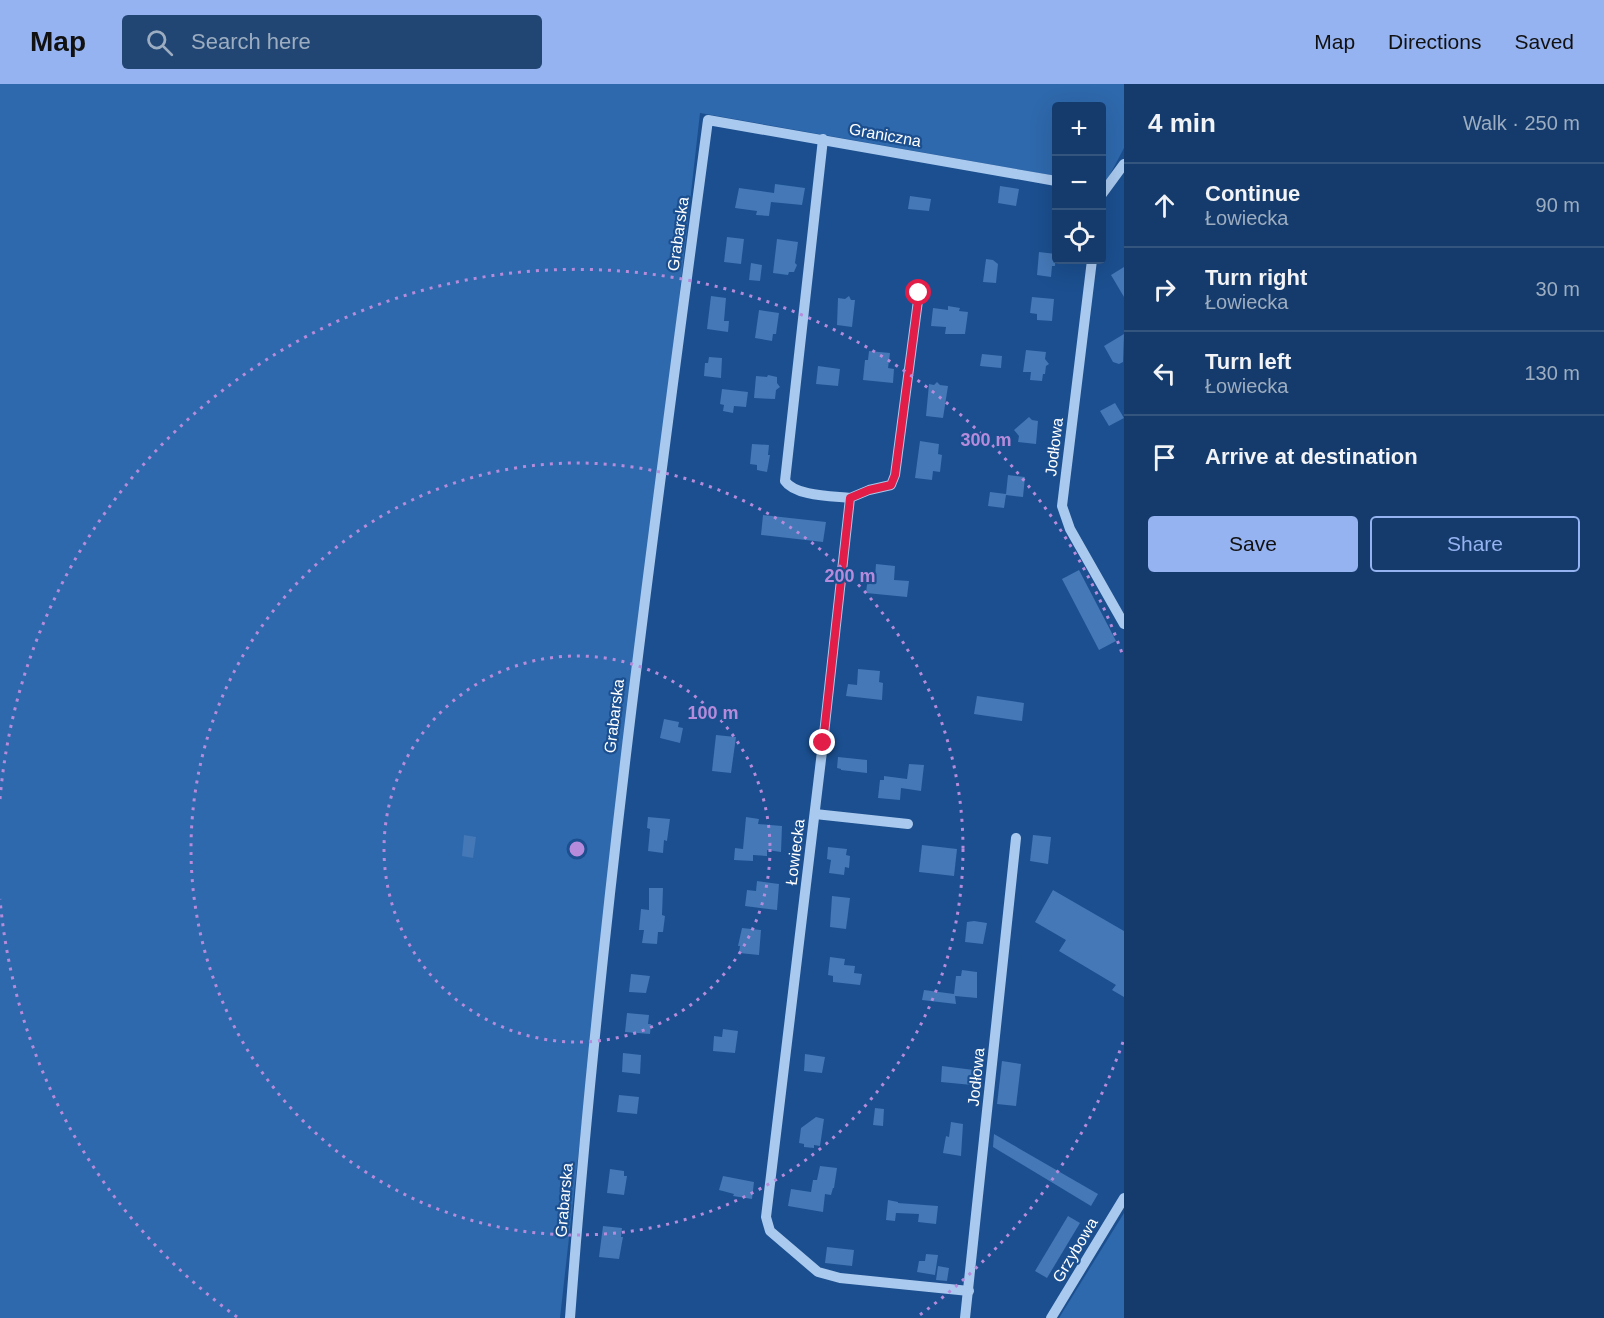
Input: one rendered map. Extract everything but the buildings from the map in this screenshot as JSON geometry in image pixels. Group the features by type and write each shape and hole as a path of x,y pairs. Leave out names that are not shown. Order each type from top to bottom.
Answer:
{"street":[{"name":"Graniczna","path":"708,120 1052,180"},
{"name":"Grabarska","path":"570,1318 581,1176 621,786 708,120"},
{"path":"823,139 784,481 789,487 797,491 850,498 869,490 891,485 895,475 919,293"},
{"path":"1106,187 1124,164"},
{"name":"Jodłowa","path":"1092,264 1062,506 1070,529 1124,624"},
{"name":"Łowiecka","path":"850,498 815,814 766,1217 770,1231 818,1272 840,1278 969,1291"},
{"path":"815,814 908,824"},
{"name":"Jodłowa","path":"965,1318 1016,838"},
{"name":"Grzybowa","path":"1051,1318 1124,1198"}],"shaded area":[{"path":"0,84 1124,84 1124,148 1106,182 1106,102 1052,102 1052,175 700,113 618,800 560,1318 0,1318"},
{"path":"1124,1213 1124,1318 1059,1318"}],"route":[{"path":"823,743 850,498 869,490 891,485 895,475 919,293"}]}
